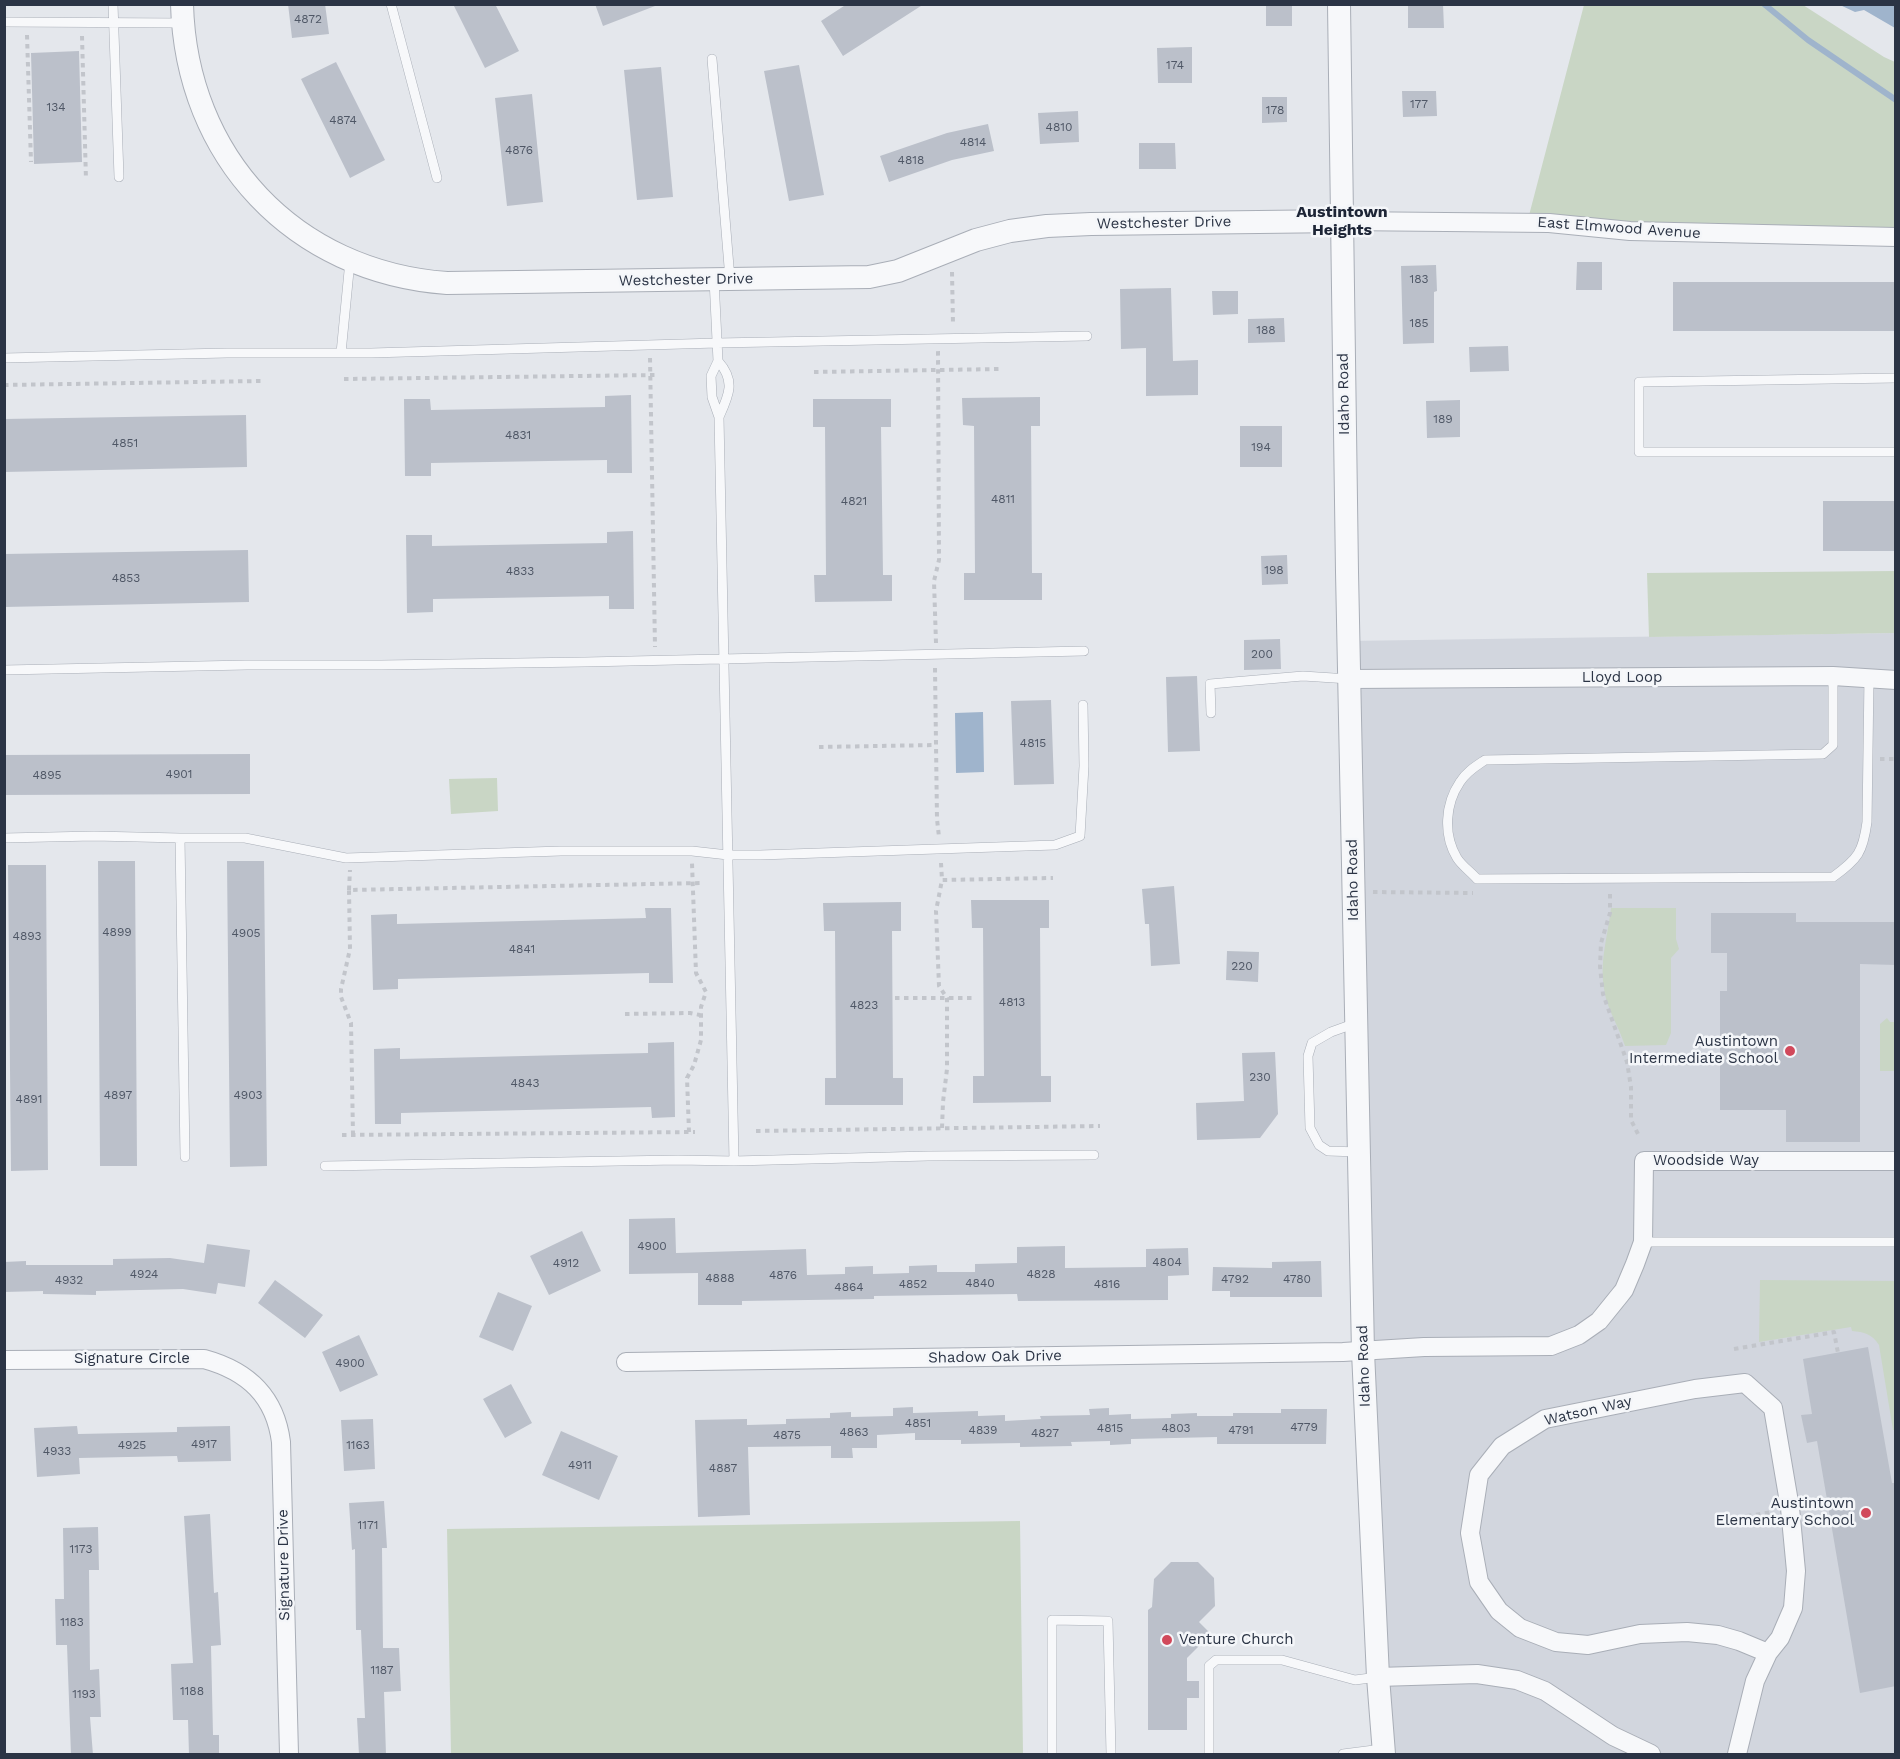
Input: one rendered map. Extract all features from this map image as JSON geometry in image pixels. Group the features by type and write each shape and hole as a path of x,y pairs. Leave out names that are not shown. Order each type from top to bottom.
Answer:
{"street":[{"name":"Idaho Road","path":"1339,4 1349,679 1363,1352 1383,1752"},
{"name":"Westchester Drive","path":"183,14 187,56 198,98 224,153 243,180 267,206 310,240 350,261 403,278 447,283 879,276 898,271 976,240 1010,231 1047,226 1342,221"},
{"name":"East Elmwood Avenue","path":"1342,221 1549,223 1630,231 1896,237"},
{"name":"Lloyd Loop","path":"1349,679 1833,676 1896,680"},
{"name":"Woodside Way","path":"1363,1352 1424,1347 1551,1346 1579,1335 1599,1321 1624,1290 1643,1242 1644,1161 1896,1161"},
{"name":"Shadow Oak Drive","path":"626,1362 1363,1352"},
{"name":"Signature Circle","path":"4,1360 197,1358 225,1365 244,1375 253,1383"},
{"name":"Signature Drive","path":"253,1383 266,1398 276,1418 281,1443 289,1755"},
{"name":"Watson Way","path":"1737,1755 1755,1681 1768,1653 1780,1638 1793,1608 1796,1571 1790,1508 1773,1408 1745,1383 1695,1389 1545,1419 1502,1446 1479,1474 1470,1533 1479,1582 1499,1611 1520,1628 1556,1642 1588,1645 1640,1634 1687,1632 1718,1635 1768,1653"},
{"path":"1378,1677 1477,1674 1517,1680 1545,1691 1613,1736 1651,1755"}],"lane":[{"path":"112,4 119,177"},
{"path":"391,4 437,178"},
{"path":"4,22 113,23 183,14"},
{"path":"712,59 722,279 717,343 718,361 711,376 712,397 719,417 734,1161"},
{"path":"340,352 350,261"},
{"path":"4,358 1087,336"},
{"path":"718,361 727,371 730,382 729,396 719,417"},
{"path":"1896,378 1639,382 1639,452 1896,452"},
{"path":"4,670 724,660 1084,651"},
{"path":"1211,713 1210,684 1303,676 1349,679"},
{"path":"1833,676 1833,745 1823,754 1485,760 1459,782 1449,806 1447,820 1449,836 1457,858 1477,879 1833,877 1852,863 1864,845 1867,822 1869,678"},
{"path":"4,837 245,838 346,858 561,851 692,851 728,855 1055,845 1080,836 1084,766 1083,705"},
{"path":"180,838 185,1157"},
{"path":"1356,1023 1331,1032 1312,1043 1308,1056 1310,1128 1319,1145 1328,1151 1359,1152"},
{"path":"325,1166 1094,1155"},
{"path":"1643,1242 1896,1242"},
{"path":"1052,1755 1052,1620 1108,1622 1111,1755"},
{"path":"1209,1755 1209,1666 1215,1660 1282,1660 1355,1680 1378,1677"},
{"path":"1343,1755 1383,1752"}],"path":[{"path":"26,22 31,162"},
{"path":"82,22 86,180"},
{"path":"951,248 953,339"},
{"path":"938,339 939,560 934,580 937,819 941,850"},
{"path":"650,345 653,375 656,661"},
{"path":"814,372 1000,369"},
{"path":"344,379 653,375"},
{"path":"4,385 261,381"},
{"path":"819,747 936,745"},
{"path":"689,1132 687,1078 694,1065 701,1040 700,1015 706,992 696,973 692,851"},
{"path":"942,1128 947,1069 947,998 939,986 936,911 942,880 1053,878"},
{"path":"353,1135 351,1023 341,997 350,949 349,890 702,883"},
{"path":"1610,894 1608,920 1601,943 1600,967 1603,994 1627,1062 1631,1087 1631,1120 1638,1134"},
{"path":"895,998 974,998"},
{"path":"626,1014 690,1013 700,1015"},
{"path":"756,1131 1100,1126"},
{"path":"342,1135 695,1131"},
{"path":"1734,1349 1834,1332 1838,1353"},
{"path":"1747,1516 1779,1511"}],"shaded area":[{"path":"1895,633 1895,1754 1384,1754 1348,641"}],"green space":[{"path":"1584,5 1803,5 1895,62 1895,237 1527,223"},
{"path":"1895,571 1895,633 1649,637 1647,573"},
{"path":"497,778 498,811 451,814 449,779"},
{"path":"1611,908 1676,908 1676,939 1679,949 1671,958 1671,1033 1666,1045 1625,1046 1609,1008 1604,989 1603,966"},
{"path":"1887,1018 1890,1022 1895,1022 1895,1071 1880,1071 1880,1024"},
{"path":"1760,1280 1895,1281 1895,1430 1893,1430 1879,1345 1874,1338 1852,1331 1851,1327 1759,1342"},
{"path":"1020,1521 1023,1754 451,1754 447,1529"}],"water":[{"path":"1840,5 1895,5 1895,28 1864,10 1855,12"},
{"path":"983,712 984,772 956,773 955,713"}],"building":[{"path":"288,4 325,4 329,34 292,38"},
{"path":"453,4 495,4 519,51 485,68"},
{"path":"595,4 655,4 655,6 603,26"},
{"path":"847,4 924,4 843,56 821,21"},
{"path":"1266,4 1292,4 1292,26 1266,26"},
{"path":"1408,4 1443,4 1444,28 1408,28"},
{"path":"1192,47 1192,83 1158,83 1157,48"},
{"path":"79,51 82,162 34,164 31,53"},
{"path":"336,62 385,160 350,178 301,79"},
{"path":"799,65 824,195 789,201 764,71"},
{"path":"661,67 673,197 637,200 624,70"},
{"path":"1402,91 1436,91 1437,116 1403,117"},
{"path":"532,94 543,202 507,206 495,98"},
{"path":"1262,97 1287,97 1287,122 1262,123"},
{"path":"1078,111 1079,142 1040,144 1038,113"},
{"path":"988,124 994,151 952,160 889,182 880,156 947,133"},
{"path":"1139,143 1175,143 1176,169 1139,169"},
{"path":"1577,262 1602,262 1602,290 1576,290"},
{"path":"1436,265 1434,343 1403,344 1401,266"},
{"path":"1673,282 1896,282 1896,331 1673,331"},
{"path":"1171,288 1173,361 1198,360 1198,395 1146,396 1146,348 1121,349 1120,289"},
{"path":"1212,291 1238,291 1238,314 1213,315"},
{"path":"1284,318 1285,342 1248,343 1248,319"},
{"path":"1508,346 1509,371 1470,372 1469,347"},
{"path":"631,395 632,473 607,473 607,460 431,463 431,476 405,476 404,399 430,399 431,410 605,407 605,396"},
{"path":"1040,397 1040,426 1031,426 1032,573 1042,573 1042,600 964,600 964,573 975,573 974,426 963,425 962,398"},
{"path":"813,399 891,399 891,427 881,427 883,575 892,575 892,601 815,602 814,575 826,575 825,427 813,427"},
{"path":"1460,400 1460,437 1427,438 1426,401"},
{"path":"246,415 247,467 4,472 4,419"},
{"path":"1240,426 1282,426 1282,467 1240,467"},
{"path":"1823,501 1896,501 1896,551 1823,551"},
{"path":"633,531 634,609 609,609 609,596 433,599 433,612 407,613 406,535 432,535 432,546 607,543 607,532"},
{"path":"248,550 249,602 4,607 4,554"},
{"path":"1287,555 1288,584 1262,585 1261,556"},
{"path":"1280,639 1281,669 1244,670 1244,640"},
{"path":"1197,676 1200,751 1168,752 1166,677"},
{"path":"1051,700 1054,784 1014,785 1011,701"},
{"path":"250,754 250,794 4,795 4,755"},
{"path":"98,861 135,861 137,1166 100,1166"},
{"path":"227,861 264,861 267,1166 230,1167"},
{"path":"8,865 46,865 48,1170 11,1171"},
{"path":"1174,886 1180,964 1151,966 1149,924 1145,924 1142,889"},
{"path":"971,900 1049,900 1049,928 1040,928 1041,1076 1051,1076 1051,1102 973,1103 973,1076 984,1076 983,928 972,928"},
{"path":"901,902 901,931 892,931 893,1078 903,1078 903,1105 825,1105 825,1078 836,1078 835,931 824,931 823,903"},
{"path":"645,908 671,908 673,983 649,983 649,973 398,979 398,989 373,990 371,915 397,914 397,924 646,918"},
{"name":"Austintown Intermediate School","path":"1711,913 1796,913 1796,922 1896,922 1896,965 1860,964 1860,1142 1786,1142 1786,1110 1720,1110 1720,991 1727,991 1727,953 1711,953"},
{"path":"1227,951 1259,952 1258,982 1226,980"},
{"path":"674,1042 675,1117 652,1118 651,1107 401,1113 401,1124 375,1124 374,1049 400,1048 400,1059 648,1053 648,1043"},
{"path":"1275,1052 1278,1114 1260,1138 1197,1140 1196,1103 1244,1101 1242,1053"},
{"path":"675,1218 676,1253 806,1249 807,1275 845,1274 845,1267 873,1266 873,1274 909,1273 909,1266 937,1265 937,1272 975,1272 975,1264 1017,1263 1017,1247 1065,1246 1065,1268 1146,1267 1146,1249 1188,1248 1189,1275 1168,1276 1168,1300 1018,1301 1017,1294 874,1296 874,1299 742,1301 742,1305 698,1305 698,1273 629,1274 629,1219"},
{"path":"582,1231 601,1271 549,1295 530,1256"},
{"path":"207,1244 250,1250 245,1287 218,1283 216,1294 183,1289 96,1291 96,1295 43,1294 43,1291 4,1292 4,1262 26,1261 26,1265 113,1265 113,1259 170,1258 204,1263"},
{"path":"1321,1261 1322,1297 1230,1297 1230,1291 1212,1291 1213,1267 1272,1268 1272,1262"},
{"path":"275,1280 323,1315 305,1338 258,1303"},
{"path":"498,1292 532,1306 513,1351 479,1337"},
{"path":"359,1335 378,1375 340,1392 322,1352"},
{"name":"Austintown Elementary School","path":"1868,1347 1892,1483 1896,1483 1896,1686 1860,1693 1817,1441 1807,1443 1801,1415 1812,1414 1803,1359"},
{"path":"511,1384 532,1423 505,1438 483,1399"},
{"path":"913,1407 913,1413 978,1411 978,1416 1005,1415 1005,1421 1041,1419 1040,1416 1090,1415 1089,1409 1109,1408 1109,1415 1131,1414 1131,1419 1171,1418 1171,1414 1197,1413 1197,1416 1233,1416 1233,1413 1281,1413 1281,1409 1327,1409 1326,1444 1217,1444 1217,1437 1131,1439 1131,1444 1110,1445 1110,1441 1071,1442 1072,1446 1020,1447 1020,1443 961,1444 961,1440 915,1440 915,1433 877,1435 877,1448 852,1448 853,1458 831,1458 831,1446 748,1447 750,1515 698,1517 695,1420 747,1419 747,1425 786,1424 786,1419 830,1418 830,1413 851,1412 851,1417 893,1416 893,1408"},
{"path":"373,1419 375,1469 344,1471 341,1420"},
{"path":"77,1426 78,1434 177,1432 177,1427 230,1426 231,1461 178,1462 177,1456 79,1458 80,1474 37,1477 34,1428"},
{"path":"561,1431 618,1456 599,1500 542,1475"},
{"path":"384,1501 387,1548 382,1548 383,1648 399,1648 401,1691 384,1692 386,1755 359,1755 357,1718 365,1718 361,1630 356,1630 355,1549 352,1550 349,1503"},
{"path":"210,1514 214,1593 218,1592 221,1645 211,1646 213,1735 219,1735 219,1755 189,1755 188,1720 173,1720 171,1664 193,1663 184,1516"},
{"path":"98,1527 99,1570 89,1570 90,1670 99,1669 101,1717 90,1717 93,1755 71,1755 67,1645 56,1645 55,1599 64,1599 63,1528"},
{"name":"Venture Church","path":"1171,1562 1198,1562 1214,1578 1215,1606 1199,1622 1211,1634 1187,1658 1187,1681 1199,1681 1199,1698 1187,1698 1187,1730 1148,1730 1148,1610 1152,1607 1154,1579"}],"waterway":[{"path":"1764,4 1808,40 1896,100"}],"place":[{"name":"Austintown Intermediate School","path":"1790,1051"},
{"name":"Austintown Elementary School","path":"1866,1513"},
{"name":"Venture Church","path":"1167,1640"}],"district":[{"name":"Austintown Heights","path":"1342,221"}]}
